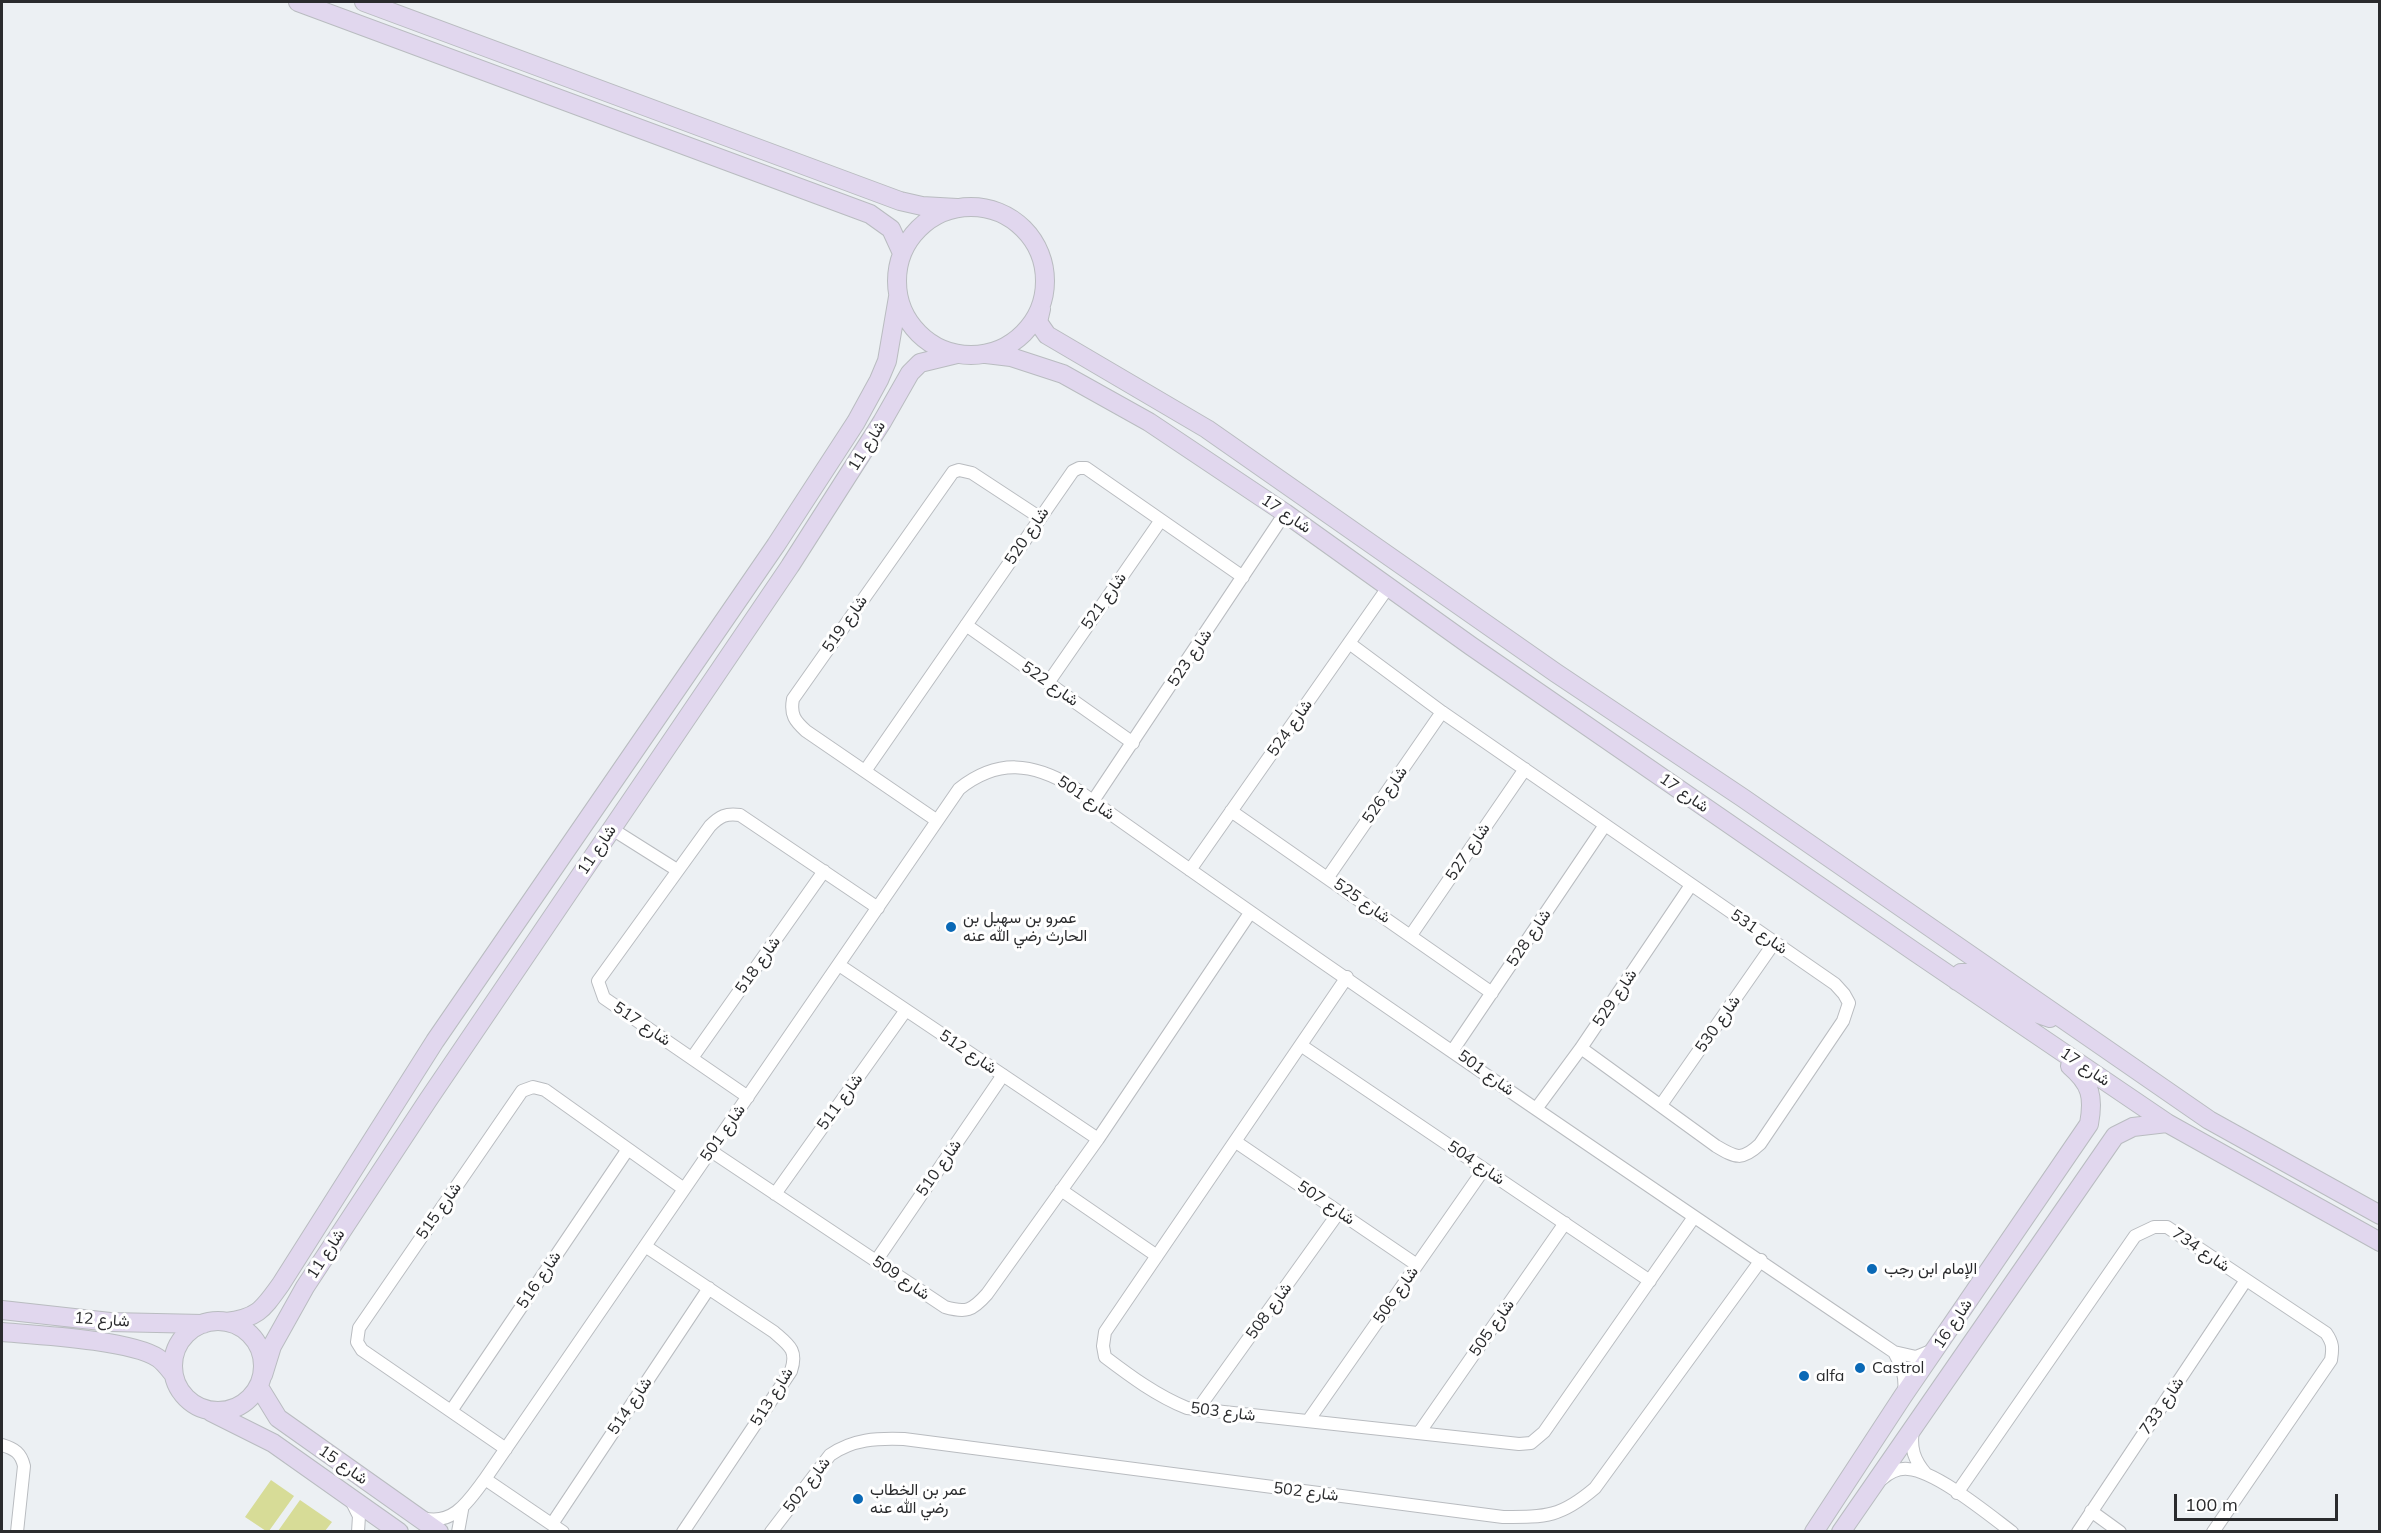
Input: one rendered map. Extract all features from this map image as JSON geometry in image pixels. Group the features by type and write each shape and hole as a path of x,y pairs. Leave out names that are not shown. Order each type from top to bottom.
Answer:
{"street":[{"path":"298,2 870,214 891,229 902,253"},
{"path":"364,2 900,201 922,206 980,207 1002,213 1021,226 1035,243 1044,264 1046,287 1041,309 1028,330 1009,345 986,354 957,354 936,347 919,334 906,317 898,297 897,274 902,253 912,237 924,224 939,214 957,208"},
{"name":"شارع 11","path":"226,1322 247,1320 268,1302 460,1003 776,545 856,422 887,361 898,297"},
{"name":"شارع 17","path":"1041,309 1038,322 1047,335 1207,429 1556,673 1743,798 2209,1120 2379,1215"},
{"name":"شارع 11","path":"261,1381 272,1346 300,1295 512,975 790,566 882,422 910,373 920,363 957,354"},
{"name":"شارع 17","path":"986,354 1011,357 1063,374 1149,422 1285,513 1471,646 2167,1123 2379,1242"},
{"name":"شارع 520","path":"865,771 1039,517 1069,475 1079,468 1086,468 1243,577"},
{"name":"شارع 519","path":"936,820 806,731 794,720 791,710 793,699 953,472 959,470 972,473 1039,517"},
{"name":"شارع 523","path":"1092,801 1285,513"},
{"name":"شارع 521","path":"1048,683 1161,520"},
{"name":"شارع 524","path":"1190,870 1389,586"},
{"name":"شارع 522","path":"966,625 1133,743"},
{"name":"شارع 531","path":"1349,643 1442,712 1835,984 1845,994 1849,1003 1843,1021 1760,1144 1750,1153 1740,1157 1730,1155 1581,1048"},
{"path":"1471,646 1482,646 1531,679 1545,681 1556,673"},
{"name":"شارع 526","path":"1328,877 1442,712"},
{"name":"شارع 501","path":"459,1532 462,1510 839,965 936,820 959,789 975,776 990,770 1014,767 1035,769 1052,775 1536,1109 1894,1352"},
{"name":"شارع 527","path":"1411,935 1525,769"},
{"name":"شارع 525","path":"1231,811 1492,993"},
{"name":"شارع 517","path":"748,1097 604,998 598,981 710,825 719,817 729,813 740,815 878,908"},
{"name":"شارع 528","path":"1453,1050 1605,825"},
{"path":"612,829 677,870"},
{"name":"شارع 518","path":"692,1058 824,871"},
{"path":"512,975 501,970 500,962 535,910 546,879"},
{"name":"شارع 529","path":"1536,1109 1581,1048 1691,885"},
{"name":"شارع 509","path":"711,1151 945,1307 959,1311 969,1310 987,1294 1098,1139 1250,913"},
{"name":"شارع 530","path":"1661,1105 1774,943"},
{"name":"شارع 512","path":"839,965 1098,1139"},
{"path":"1957,981 1961,973 1971,974 2027,1010 2069,1024"},
{"name":"شارع 503","path":"1347,977 1105,1332 1103,1346 1105,1357 1170,1401 1187,1408 1419,1434 1519,1444 1531,1443 1544,1432 1694,1217"},
{"path":"428,1100 442,1066 476,1016 475,1007 469,1003 460,1003"},
{"name":"شارع 511","path":"775,1194 906,1010"},
{"name":"شارع 16","path":"1814,1532 1903,1396 2089,1124 2092,1107 2090,1090 2082,1077 2033,1032"},
{"name":"شارع 504","path":"1302,1046 1650,1281"},
{"name":"شارع 510","path":"876,1261 1003,1075"},
{"name":"شارع 515","path":"506,1449 362,1350 357,1342 359,1328 522,1091 533,1087 545,1089 684,1188"},
{"name":"شارع 16","path":"1841,1532 2115,1136 2133,1126 2167,1123"},
{"name":"شارع 507","path":"1236,1142 1417,1265"},
{"name":"شارع 516","path":"451,1411 628,1149"},
{"name":"شارع 506","path":"1308,1421 1484,1169"},
{"path":"1061,1190 1157,1256"},
{"path":"1987,1318 2000,1284 2049,1214 2052,1206 2051,1199 2043,1193"},
{"name":"شارع 508","path":"1198,1409 1340,1212"},
{"name":"شارع 505","path":"1419,1434 1565,1223"},
{"name":"شارع 734","path":"1957,1493 2134,1236 2154,1227 2167,1227 2326,1333 2332,1341 2331,1360 2213,1532"},
{"name":"شارع 513","path":"645,1246 774,1332 790,1346 795,1359 791,1371 683,1532"},
{"name":"شارع 502","path":"771,1532 830,1455 842,1446 877,1438 904,1439 1503,1517 1552,1515 1568,1509 1595,1488 1761,1260"},
{"name":"شارع 733","path":"2078,1532 2246,1280"},
{"name":"شارع 514","path":"552,1524 709,1288"},
{"name":"شارع 12","path":"2,1310 110,1322 203,1324"},
{"path":"226,1322 240,1327 259,1347 263,1361 261,1381 250,1399 238,1407 224,1411 209,1411 196,1406 178,1388 173,1362 182,1338 192,1330 203,1324 226,1322"},
{"name":"شارع 12","path":"2,1332 63,1338 143,1351 160,1359 174,1375"},
{"path":"1894,1352 1916,1357 1937,1347"},
{"path":"1894,1352 1905,1378 1903,1396"},
{"name":"شارع 15","path":"261,1381 278,1418 439,1532"},
{"name":"شارع 15","path":"209,1411 261,1436 399,1532"},
{"path":"1913,1429 1911,1443 1913,1456 1927,1474"},
{"path":"2,1445 13,1448 22,1456 24,1467 17,1532"},
{"path":"1872,1487 1895,1470 1907,1469 1927,1474 2012,1532"},
{"path":"485,1479 562,1532"},
{"path":"349,1497 359,1516 358,1532"},
{"path":"419,1517 431,1520 441,1519 462,1510"},
{"path":"2091,1511 2120,1532"},
{"path":"376,1532 387,1532"}],"green space":[{"path":"271,1480 294,1496 269,1531 266,1531 245,1517"},
{"path":"300,1500 332,1522 325,1531 278,1531"}],"place":[{"name":"عمرو بن سهيل بن الحارث رضي الله عنه","path":"951,927"},
{"name":"الإمام ابن رجب","path":"1872,1269"},
{"name":"Castrol","path":"1860,1368"},
{"name":"alfa","path":"1804,1376"},
{"name":"عمر بن الخطاب رضي الله عنه","path":"858,1499"}]}
